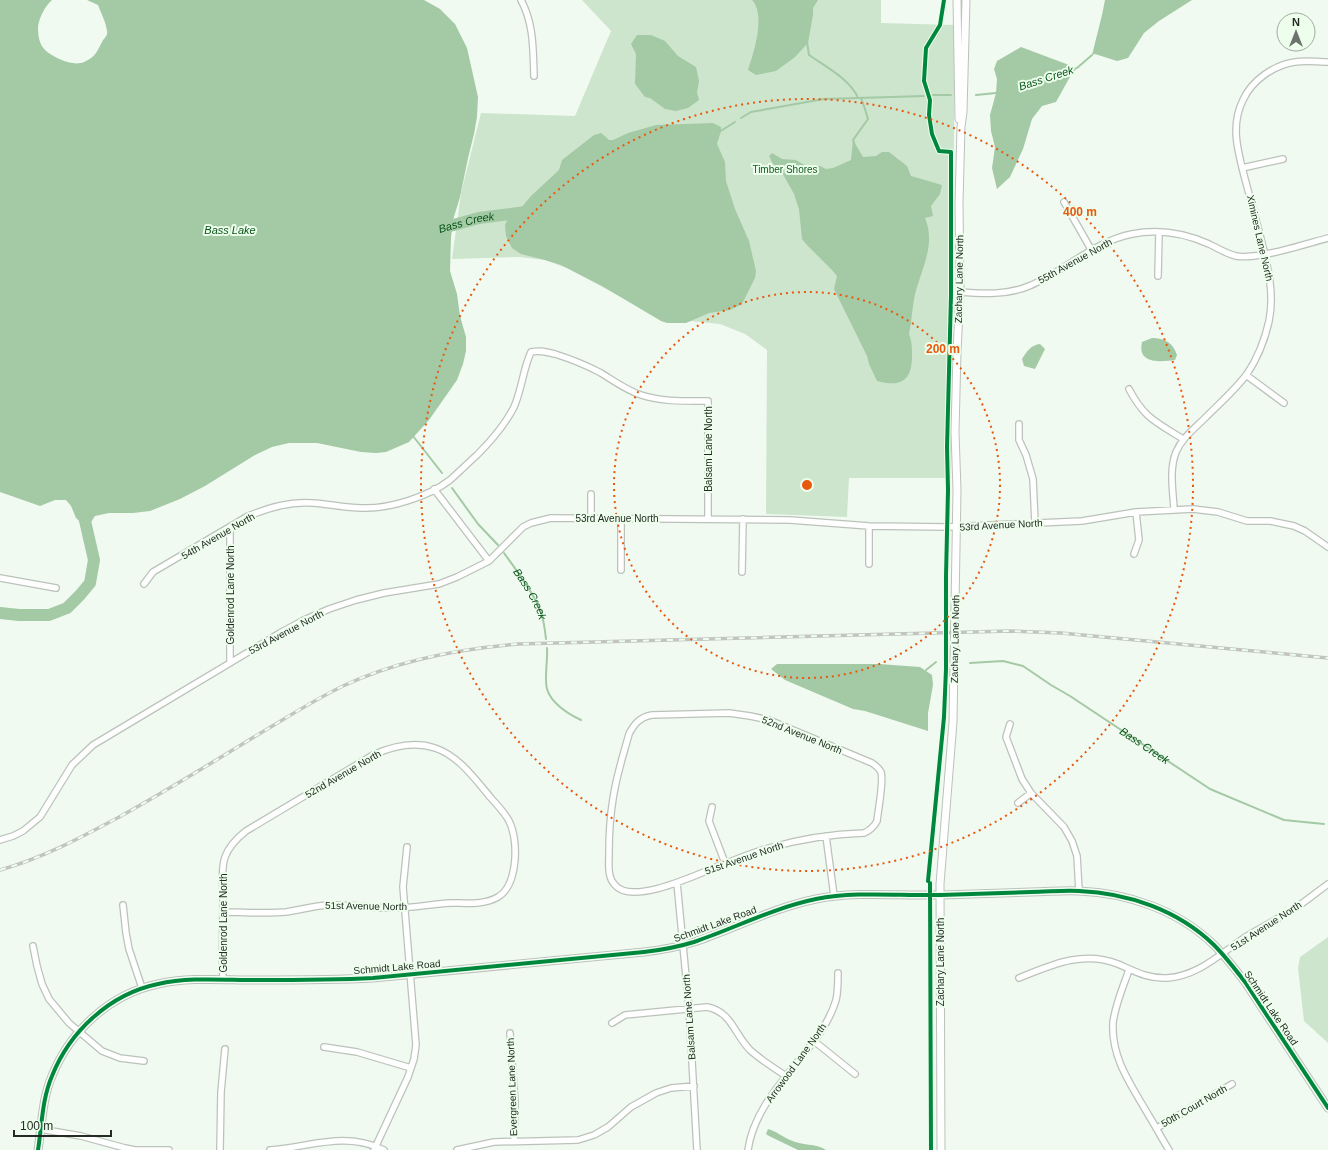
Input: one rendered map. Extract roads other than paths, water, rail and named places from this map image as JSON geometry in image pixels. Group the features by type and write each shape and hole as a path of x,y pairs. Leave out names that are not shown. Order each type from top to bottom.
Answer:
{"street":[{"path":"521,0 526,8 533,37 534,76"},
{"name":"Zachary Lane North","path":"957,0 958,113 961,127"},
{"name":"Zachary Lane North","path":"941,1150 940,895 953,722 957,526 955,432 960,292 959,202 966,0"},
{"name":"Ximines Lane North","path":"1174,509 1172,466 1176,453 1183,439 1246,375 1259,352 1269,321 1271,282 1242,168 1235,134 1236,119 1243,98 1256,82 1269,72 1282,66 1295,62 1328,62"},
{"path":"1242,168 1283,158"},
{"path":"1064,202 1092,251"},
{"path":"1158,276 1159,232"},
{"name":"55th Avenue North","path":"960,292 993,293 1018,290 1042,280 1113,239 1130,234 1159,232 1182,235 1197,239 1235,256 1246,257 1265,254 1328,238"},
{"name":"Balsam Lane North","path":"531,352 540,350 573,360 600,373 628,390 659,400 708,401 708,518"},
{"name":"54th Avenue North","path":"144,584 153,572 248,516 280,505 312,503 361,508 379,508 398,504 418,497 449,481 486,445 499,430 514,407 522,383 526,363 531,352"},
{"path":"1246,375 1284,403"},
{"path":"1129,389 1136,403 1143,412 1152,420 1183,439"},
{"path":"1018,424 1019,440 1026,455 1033,479 1035,523"},
{"path":"434,489 489,561"},
{"path":"591,494 591,518"},
{"name":"53rd Avenue North","path":"0,840 23,831 40,817 72,765 92,745 280,633 329,609 356,600 384,593 439,584 457,577 489,561 523,528 531,523 551,518 708,518 797,520 869,526 957,526 1082,521 1136,512 1174,509 1204,509 1247,521 1270,521 1294,526 1305,531 1328,547"},
{"path":"1134,554 1139,540 1136,512"},
{"path":"621,518 621,570"},
{"path":"742,572 743,519"},
{"path":"869,526 869,564"},
{"name":"Goldenrod Lane North","path":"230,527 230,663"},
{"path":"0,578 56,588"},
{"name":"52nd Avenue North","path":"632,892 625,892 615,886 609,875 609,826 613,798 629,734 635,723 644,716 729,713 750,716 769,720 872,763 880,771 881,780 877,821"},
{"path":"1010,724 1006,737 1022,779 1031,793 1064,827 1072,841 1077,856 1079,891"},
{"name":"52nd Avenue North","path":"223,867 224,858 229,848 239,836 246,831 373,755 395,747 417,745 435,748 448,754 470,773 510,821 514,834 514,867 513,876 506,890"},
{"path":"1018,803 1031,793"},
{"path":"712,807 709,821 725,863"},
{"name":"51st Avenue North","path":"632,892 654,889 678,883 725,863 768,848 798,840 864,833 870,831 877,821"},
{"path":"826,836 834,896"},
{"path":"374,1148 411,1068 416,1045 403,887 407,847"},
{"name":"Goldenrod Lane North","path":"222,980 223,867"},
{"name":"Balsam Lane North","path":"678,883 690,1008 696,1150"},
{"name":"51st Avenue North","path":"1019,978 1049,966 1076,958 1090,958 1118,964 1129,970 1153,977 1173,977 1192,972 1293,910 1328,884"},
{"name":"51st Avenue North","path":"223,912 276,913 328,905 404,908 433,904 485,902 500,896 506,890"},
{"name":"Schmidt Lake Road","path":"38,1150 45,1098 51,1077 60,1058 72,1040 86,1024 101,1011 118,1000 142,988 177,981 333,980 373,978 644,952 683,945 791,906 834,896 875,894 940,895 1079,891 1105,893 1129,898 1174,916 1195,929 1213,944 1230,963 1245,982 1328,1108"},
{"path":"123,905 129,949 142,988"},
{"path":"33,946 40,978 49,999 69,1023 102,1051 120,1058 144,1061"},
{"path":"1129,970 1116,1008 1113,1035 1115,1049 1124,1074 1169,1150"},
{"name":"Arrowood Lane North","path":"748,1150 751,1133 759,1115 826,1023 836,1000 838,973"},
{"path":"612,1023 625,1015 707,1007 720,1011 726,1015 741,1039 750,1049 760,1058 786,1076"},
{"name":"Evergreen Lane North","path":"510,1033 515,1103 514,1141"},
{"path":"814,1041 855,1074"},
{"path":"324,1047 357,1052 411,1068"},
{"path":"220,1150 221,1098 225,1049"},
{"name":"50th Court North","path":"1157,1128 1232,1084"},
{"path":"457,1150 494,1142 578,1140 594,1135 608,1127 631,1107 656,1093 671,1088 694,1086"},
{"path":"40,1128 81,1136 135,1150 169,1150"},
{"path":"270,1150 285,1149 335,1140 357,1141 374,1148 384,1150"}],"water":[{"name":"Bass Lake","path":"0,0 52,0 43,12 38,27 40,42 43,48 53,56 69,63 84,62 94,56 107,34 106,24 98,5 87,0 424,0 440,9 455,24 467,48 478,97 474,134 460,197 453,220 451,238 450,271 457,294 460,316 466,337 466,351 457,380 429,420 409,442 386,452 376,453 361,452 317,443 289,443 272,447 255,455 205,486 180,499 150,511 109,513 95,516 87,528 76,518 71,506 66,500 55,500 40,506 0,492"},
{"path":"752,0 818,0 813,8 808,43 795,57 776,71 756,75 748,70 758,34 758,15"},
{"path":"1105,0 1192,0 1159,21 1144,33 1128,58 1117,61 1095,54 1092,55"},
{"path":"637,35 651,35 665,41 678,56 696,67 699,81 697,93 699,100 688,108 676,111 665,109 650,98 645,97 635,84 636,54 631,44"},
{"path":"1021,47 1077,68 1071,75 1056,102 1042,106 1032,119 1023,149 1010,177 997,189 992,168 995,147 991,131 990,115 996,93 997,79 994,69 997,61"},
{"path":"713,123 721,127 717,144 725,162 726,181 735,209 749,241 756,271 755,278 742,304 730,310 709,313 686,323 667,323 661,321 602,286 561,265 521,254 512,248 506,236 505,225 512,210 521,208 531,196 559,170 562,160 594,135 601,133 609,140 613,140 628,133 656,125"},
{"path":"853,140 863,157 876,156 882,152 889,152 907,166 911,176 942,185 940,194 931,206 933,216 925,218 928,228 929,247 913,304 909,334 912,345 910,372 907,377 898,383 885,383 877,381 867,356 834,289 837,276 802,239 799,209 794,194 780,169 773,164 769,156 772,153 782,159 796,160 806,166 820,166 826,169 833,168 851,160"},
{"path":"1152,338 1165,340 1171,344 1177,355 1175,360 1157,361 1146,358 1141,349 1142,342"},
{"path":"1040,344 1045,349 1035,369 1024,366 1022,359 1026,353 1032,347"},
{"path":"777,664 879,664 920,667 932,675 933,685 928,713 928,731 865,711 853,709 785,680 771,669"},
{"path":"768,1129 795,1142 818,1146 826,1150 798,1150 766,1134"}],"waterway":[{"path":"807,42 809,55 844,79 855,91 858,98"},
{"name":"Bass Creek","path":"1077,68 1092,55"},
{"name":"Bass Creek","path":"976,95 996,93"},
{"name":"Bass Creek","path":"933,95 951,95"},
{"name":"Bass Creek","path":"741,118 751,112 824,99 924,96"},
{"path":"854,142 853,140 868,119 861,98"},
{"name":"Bass Creek","path":"719,132 735,122"},
{"name":"Bass Creek","path":"437,231 439,229 479,218 526,212"},
{"name":"Bass Creek","path":"413,436 442,473"},
{"name":"Bass Creek","path":"452,488 478,524 498,545"},
{"path":"0,613 19,615 49,615 67,608 90,583 94,560 83,512"},
{"name":"Bass Creek","path":"504,553 538,605 543,619 546,639"},
{"name":"Bass Creek","path":"547,648 546,680 549,694 561,708 581,720"},
{"name":"Bass Creek","path":"970,663 1003,661 1023,666 1210,789 1284,820 1324,824"},
{"name":"Bass Creek","path":"926,670 936,662"}],"railway":[{"path":"0,870 47,853 138,807 309,704 343,686 385,669 429,657 473,649 518,644 1010,631 1061,633 1328,658"}],"park label":[{"name":"Timber Shores","path":"785,169"}]}
